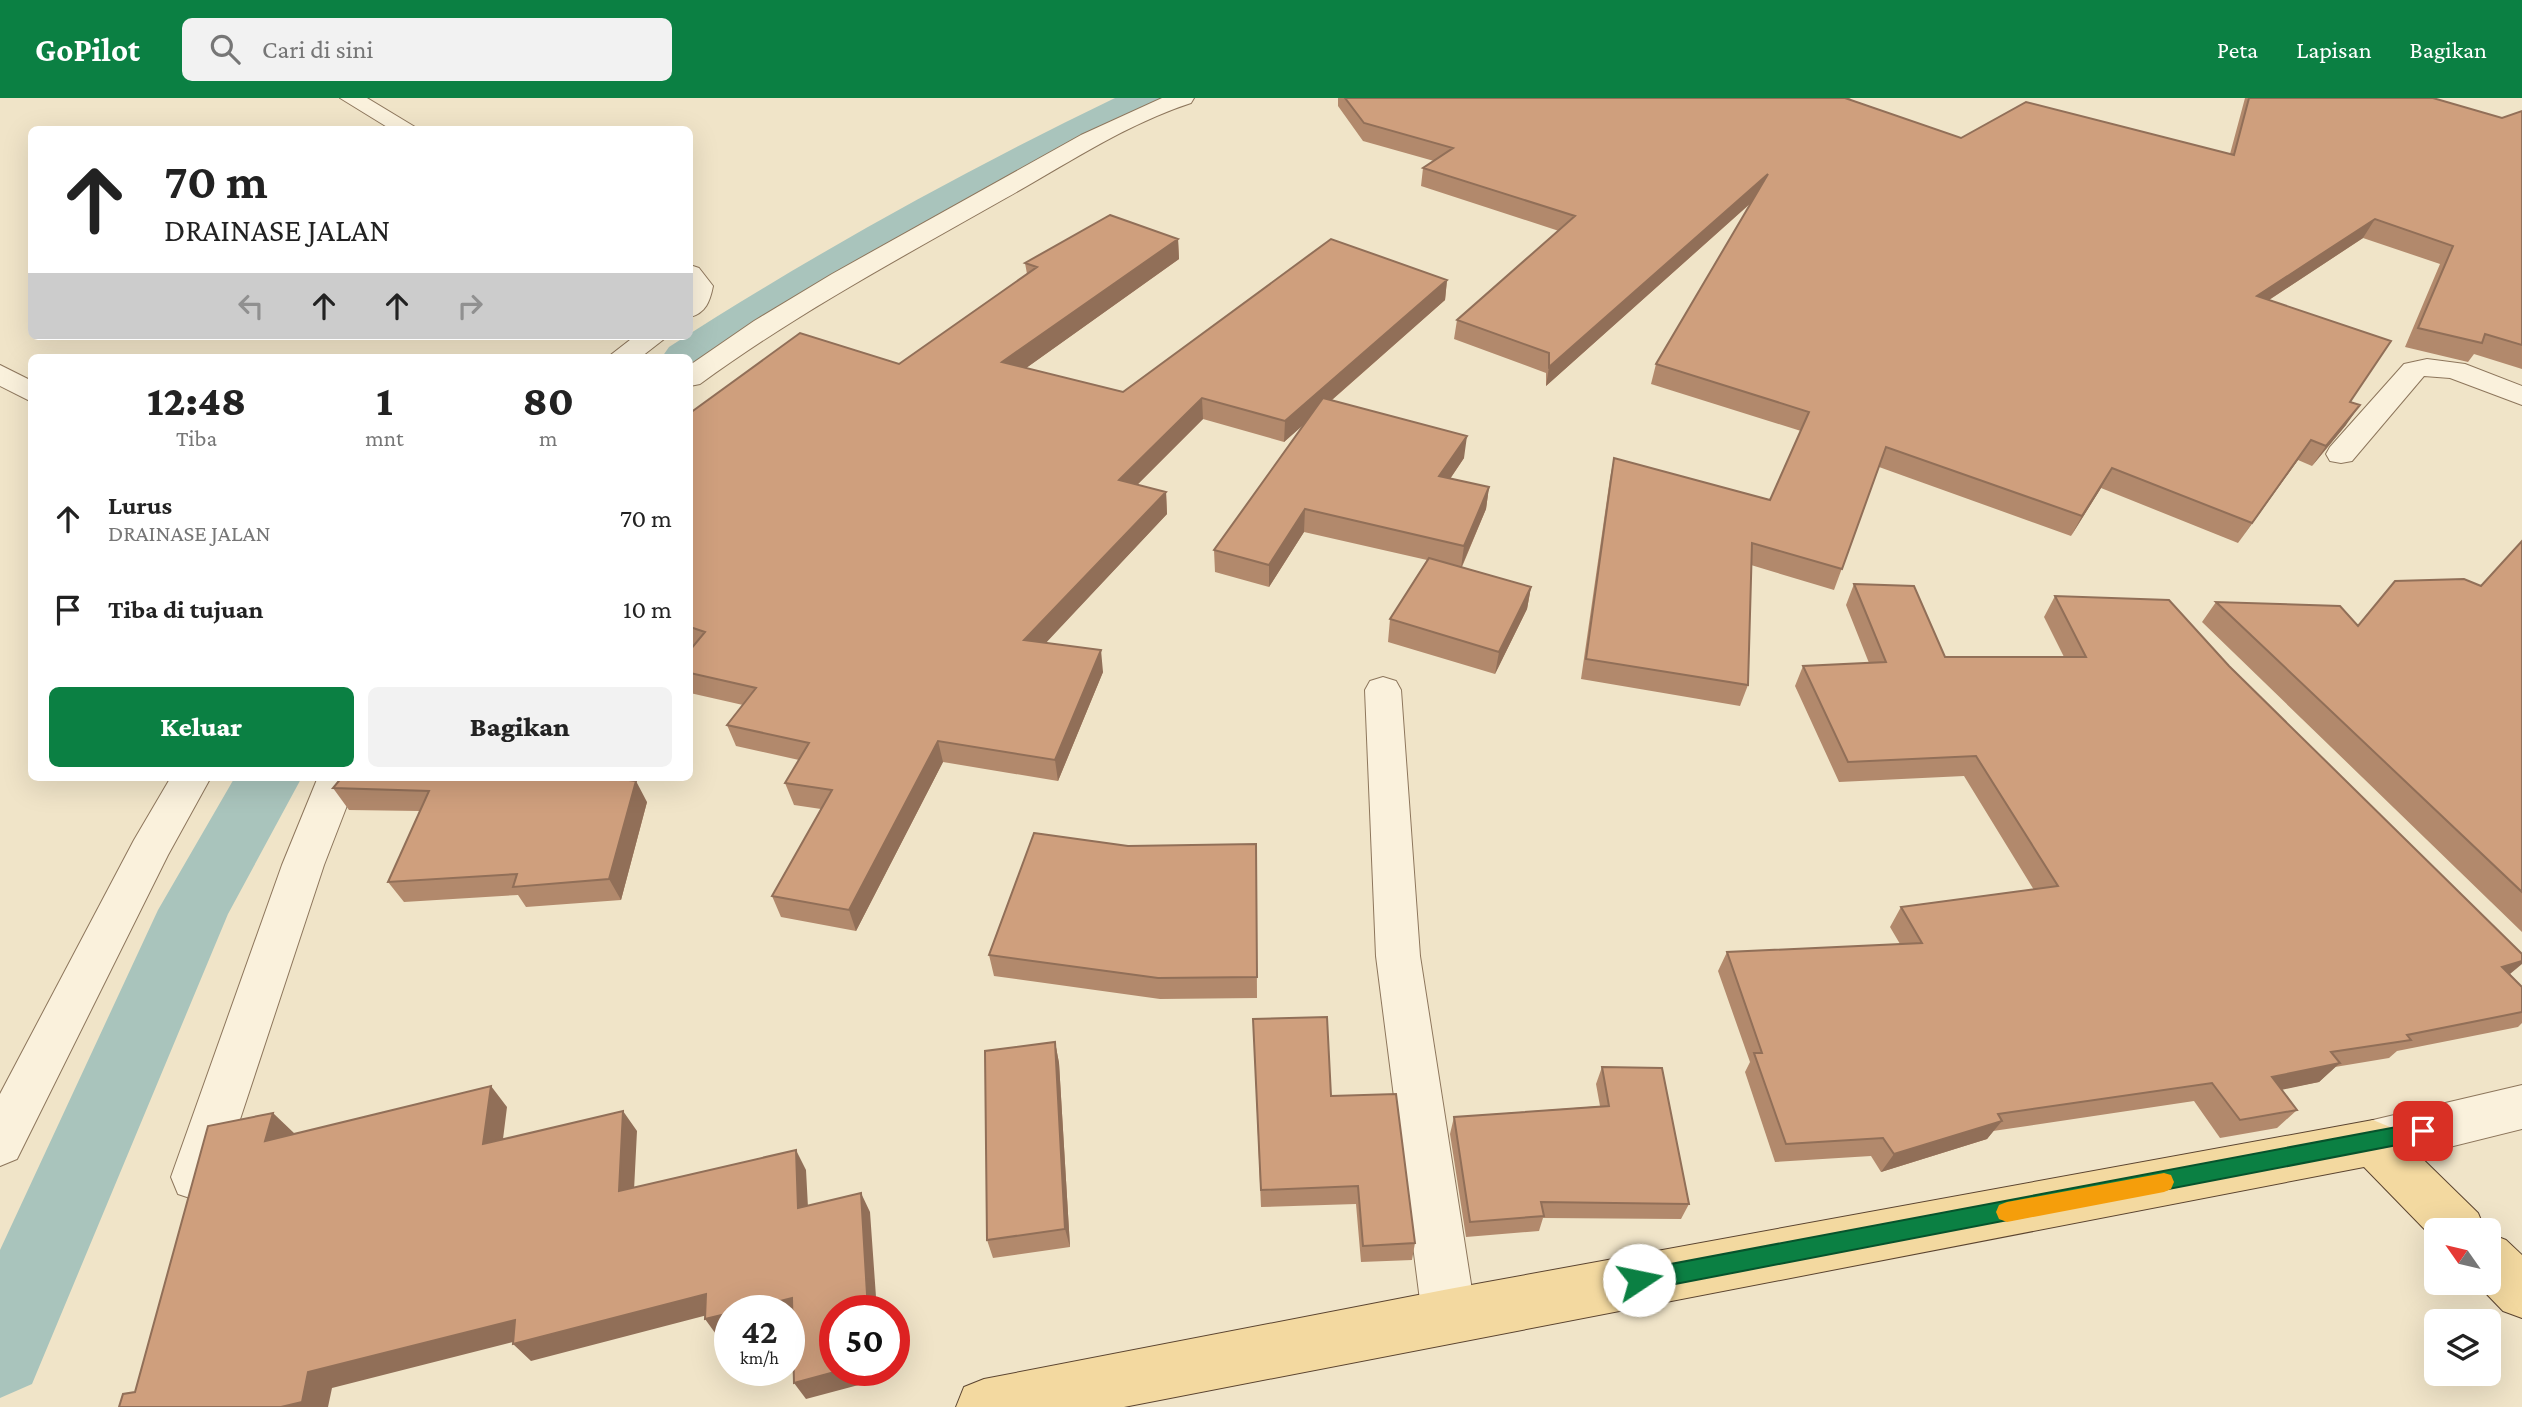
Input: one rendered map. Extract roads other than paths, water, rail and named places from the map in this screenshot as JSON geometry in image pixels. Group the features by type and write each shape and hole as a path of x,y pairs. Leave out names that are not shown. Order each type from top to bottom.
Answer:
{"main road":[{"path":"984,1407 1044,1402 1449,1316 2373,1143 2448,1218"},
{"path":"2501,1271 2522,1292"}],"street":[{"path":"351,98 402,126"},
{"path":"693,376 821,292 1110,130 1164,104 1183,98"},
{"path":"693,277 700,286 693,305"},
{"path":"626,354 647,340"},
{"path":"2341,454 2414,370 2425,366 2459,372 2522,396"},
{"path":"0,374 28,391"},
{"path":"1383,690 1398,956 1449,1316"},
{"path":"0,1143 149,851 189,781"},
{"path":"183,1222 205,1143 303,865 336,781"},
{"path":"2373,1143 2522,1108"}],"waterway":[{"path":"691,354 759,309 995,171 1143,98"},
{"path":"0,1352 194,910 267,781"}]}
